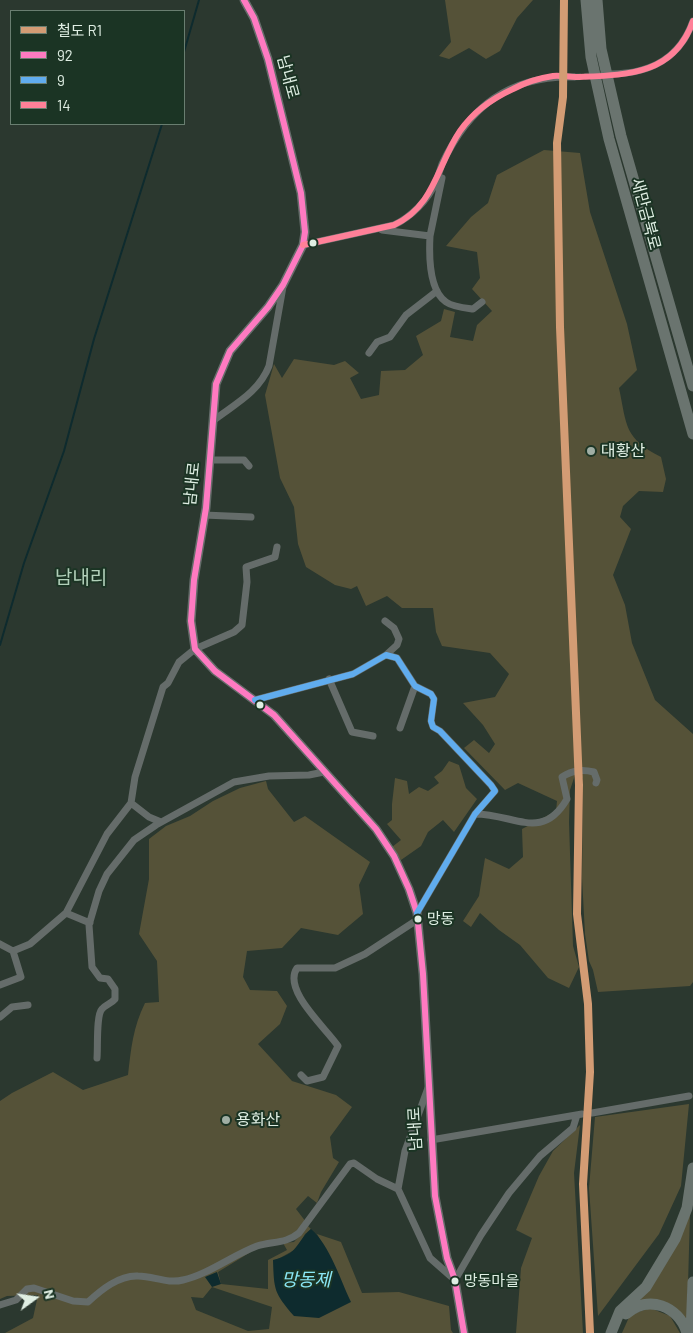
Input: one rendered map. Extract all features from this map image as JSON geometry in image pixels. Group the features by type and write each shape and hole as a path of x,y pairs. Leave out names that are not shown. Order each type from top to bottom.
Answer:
{"highway":[{"name":"새만금북로","path":"586,0 591,57 608,139 693,434"},
{"name":"새만금북로","path":"597,0 601,49 621,136 693,386"},
{"path":"611,1333 620,1311 646,1287 675,1240 687,1208 693,1168"},
{"path":"691,1333 693,1282"},
{"path":"618,1333 623,1317 638,1305 648,1303 670,1309 684,1323 687,1333"}],"street":[{"name":"남내로","path":"244,0 254,18 265,51 286,129 303,206 303,245 283,285 268,307 230,351 216,384 210,460 192,607 191,621 195,649 215,671 274,715 376,829 390,849 409,889 417,916 423,974 435,1196 447,1258 455,1280 464,1333"},
{"path":"611,74 630,74 642,71 665,59 677,51 687,38 693,21"},
{"path":"303,245 394,225 406,220 436,184 442,166 459,132 484,104 521,85 553,76 574,77"},
{"path":"442,166 443,174 430,236 432,269 437,291 448,304 473,309 482,302"},
{"path":"375,229 430,236"},
{"path":"214,420 260,386 265,378 270,366 283,285"},
{"path":"369,353 377,342 390,337 406,315 437,291"},
{"path":"210,460 244,460 249,466"},
{"path":"204,515 252,517"},
{"path":"13,951 30,944 66,913 107,834 131,803 135,777 163,687 168,683 178,662 195,649 234,632 242,625 246,568 275,557 277,547"},
{"path":"256,700 353,674 386,655 397,645 398,639 394,628 385,621"},
{"path":"301,1075 307,1081 323,1077 338,1046 302,1000 293,978 297,968 335,968 365,954 417,916 476,814 495,791 492,785 460,751 433,727 431,721 434,698 431,694 415,686 397,658 386,655"},
{"path":"329,679 352,732 373,736"},
{"path":"400,728 415,686"},
{"path":"476,814 488,814 532,823 549,821 559,814 567,799 562,777 570,772 584,770 594,772 597,780 596,783"},
{"path":"97,1058 99,1042 98,1019 102,1009 114,999 115,989 108,979 100,978 94,973 90,922 98,891 107,874 134,840 161,822 234,782 269,776 309,775 324,772"},
{"path":"131,803 161,822"},
{"path":"66,913 90,922"},
{"path":"0,944 13,951 21,976 0,985"},
{"path":"0,1017 12,1008 28,1005"},
{"path":"428,1088 405,1151 398,1189 430,1258 455,1280 481,1235 509,1193 540,1156 573,1128 579,1115 431,1140"},
{"path":"592,1113 689,1096"},
{"path":"0,1305 16,1300 27,1290 34,1288 73,1301 88,1302 104,1287 129,1276 139,1276 168,1282 185,1280 259,1245 291,1240 300,1233 350,1164 354,1163 377,1179 398,1189"}],"shaded area":[{"path":"445,0 533,0 517,18 500,51 486,59 469,48 449,59 439,56 451,42"},
{"path":"544,150 580,153 590,212 627,324 637,370 619,388 626,422 629,430 640,444 661,457 666,479 663,492 639,491 623,506 620,517 631,529 613,575 625,605 632,643 655,700 693,734 693,982 690,986 598,992 589,961 585,934 582,878 583,778 575,775 570,790 569,822 573,946 579,967 569,988 548,978 520,945 480,913 471,927 463,921 479,896 485,858 509,869 523,857 522,829 556,811 557,801 518,783 505,790 464,748 474,740 489,753 495,744 483,725 463,703 495,697 509,674 490,653 442,646 436,632 433,608 402,608 387,596 366,606 357,586 351,589 335,585 306,567 298,544 294,507 280,478 265,395 274,364 282,378 294,359 334,365 345,361 359,373 350,378 361,399 379,395 381,371 405,370 423,355 416,336 441,321 444,309 455,312 450,337 473,341 477,325 492,311 472,289 480,278 477,252 446,246 471,217 488,203 497,175"},
{"path":"449,761 459,765 466,788 477,799 454,832 443,820 428,832 421,846 401,860 392,847 401,840 387,824 392,820 395,778 407,781 409,794 419,787 428,791 439,783 434,777 442,771"},
{"path":"266,781 268,789 294,822 305,816 370,862 359,885 363,914 338,935 301,928 282,948 247,951 243,977 250,990 277,991 287,1006 280,1024 258,1044 292,1081 336,1095 352,1107 330,1137 333,1158 339,1162 321,1192 317,1203 308,1196 296,1209 306,1222 290,1237 254,1250 218,1272 221,1284 268,1289 268,1260 287,1250 283,1243 294,1242 308,1226 311,1229 305,1234 298,1248 278,1259 338,1273 317,1234 341,1242 362,1293 399,1292 449,1306 451,1330 453,1333 5,1333 33,1318 38,1295 7,1296 0,1299 0,1101 53,1072 83,1090 128,1075 133,1038 141,1012 145,1003 159,1002 157,961 139,934 149,879 149,839 166,826 190,816 213,801 240,788","holes":["212,1287 272,1307 269,1329 248,1331 196,1310 191,1297 203,1298"]},
{"path":"689,1104 681,1186 659,1234 598,1316 589,1188 595,1117"},
{"path":"580,1125 574,1173 583,1333 516,1333 521,1268 532,1238 516,1230 539,1176 553,1151"},
{"path":"690,1213 687,1321 640,1300"},
{"path":"650,1308 670,1316 680,1333 622,1333 630,1315"}],"water":[{"name":"망동제","path":"311,1229 324,1244 351,1302 319,1318 294,1316 282,1302 276,1291 274,1278 273,1260 288,1255"},
{"path":"217,1272 221,1284 212,1287 205,1277"}],"waterway":[{"path":"185,49 199,0"},
{"path":"0,645 24,563 64,451 94,339 162,125"}],"tunnel":[{"path":"574,77 611,75"}],"rail line":[{"name":"R1","path":"564,0 563,97 557,143 560,327 579,785 577,914 588,1004 590,1072 583,1184 590,1333"}],"transit line":[{"name":"92","path":"244,0 254,18 268,59 301,193 305,232 303,245 283,285 268,307 230,351 216,384 206,508 194,580 191,621 195,649 215,671 274,715 376,829 394,856 409,889 417,913 423,974 435,1196 447,1258 455,1280 464,1333"},
{"name":"14","path":"303,245 394,225 408,217 427,196 452,144 465,124 484,106 497,97 532,81 548,77 612,75 646,69 674,53 685,39 693,21"},
{"name":"9","path":"255,700 353,674 386,655 397,658 415,686 431,694 434,699 431,721 433,727 440,731 495,791 475,814 417,913"}],"place":[{"name":"대황산","path":"591,451"},
{"name":"망동","path":"418,919"},
{"name":"용화산","path":"226,1120"},
{"name":"망동마을","path":"455,1281"}],"district":[{"name":"남내리","path":"81,578"}]}
